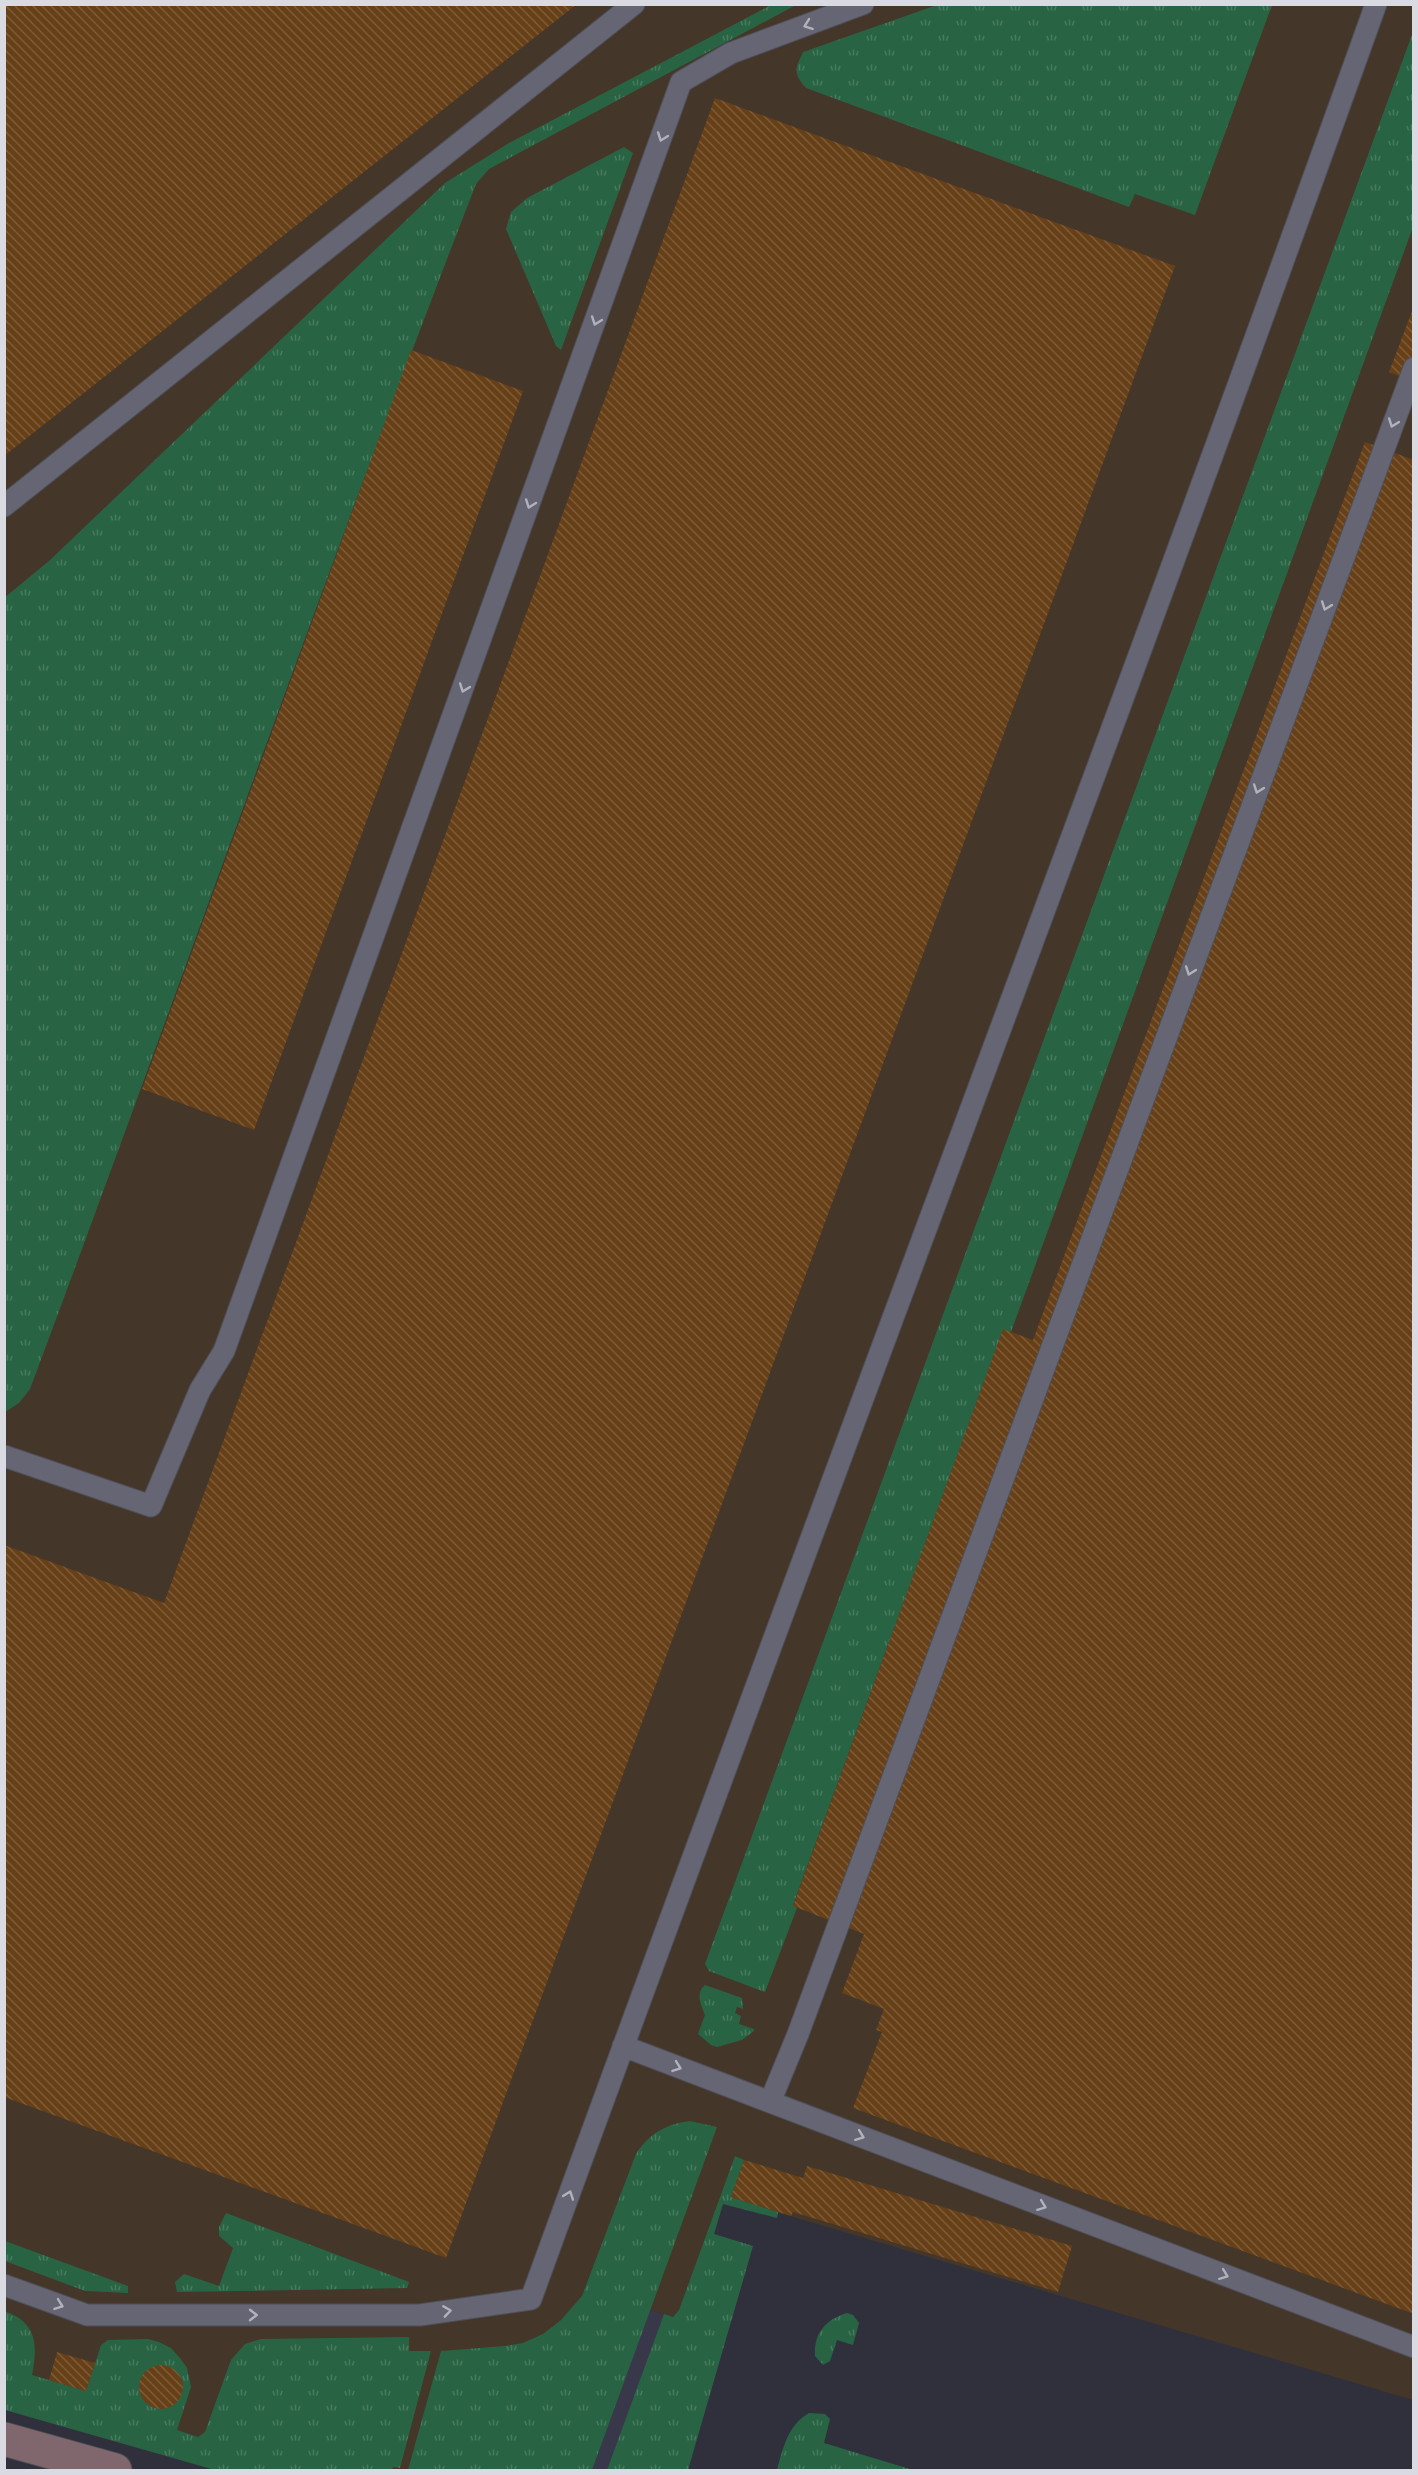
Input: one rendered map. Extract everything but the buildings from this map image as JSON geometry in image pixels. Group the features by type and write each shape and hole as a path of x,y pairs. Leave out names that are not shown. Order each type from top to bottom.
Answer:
{"street":[{"path":"4,2439 115,2470"}],"lane":[{"path":"4,506 634,4"},
{"path":"4,1456 151,1506 201,1390 224,1350 681,82 731,53 863,4"},
{"path":"4,2285 87,2315 420,2315 531,2299 1077,826 1376,4"},
{"path":"770,2102 802,2023 1413,368"},
{"path":"623,2046 1413,2347"}],"shaded area":[{"path":"4,5 1413,5 1413,2400 722,2196 679,2310 673,2317 650,2310 561,2470 258,2470 5,2397"},
{"path":"650,2310 664,2314 607,2470 592,2470"}],"green space":[{"path":"771,5 796,5 489,169 476,184 306,635 30,1389 19,1403 5,1412 4,598 49,561 445,183 509,143"},
{"path":"937,5 1272,5 1195,215 1135,194 1129,207 806,88 799,78 797,67 803,52"},
{"path":"1413,32 1413,227 1011,1332 1003,1330 793,1905 797,1908 765,1992 709,1971 705,1964"},
{"path":"624,147 633,153 561,350 556,346 506,229 511,212 527,198"},
{"path":"705,1985 742,1998 743,2009 737,2007 735,2013 741,2016 739,2024 754,2029 754,2031 742,2040 717,2047 698,2034 705,2015 700,1992"},
{"path":"690,2121 717,2127 592,2470 408,2470 441,2351 523,2343 543,2334 561,2320 582,2296 636,2154 647,2140 659,2131 674,2124"},
{"path":"735,2156 744,2160 731,2197 778,2212 777,2218 723,2204 714,2234 753,2246 688,2470 607,2470 664,2314 673,2317 679,2310"},
{"path":"226,2213 409,2282 407,2288 177,2292 175,2282 184,2274 219,2286 233,2248 219,2236 219,2227"},
{"path":"5,2241 128,2286 128,2293 85,2291 5,2261"},
{"path":"4,2311 23,2321 33,2336 35,2354 32,2375 86,2391 101,2345 108,2340 148,2339 171,2348 187,2368 191,2387 177,2430 198,2437 205,2432 231,2360 245,2344 261,2339 409,2337 409,2351 431,2351 400,2468 393,2467 392,2470 215,2470 5,2410"},
{"path":"847,2313 853,2315 859,2323 853,2345 837,2340 830,2361 823,2365 815,2356 819,2334 822,2328 833,2319"},
{"path":"809,2413 825,2414 830,2419 824,2443 913,2470 777,2470 784,2445 791,2431"}]}
